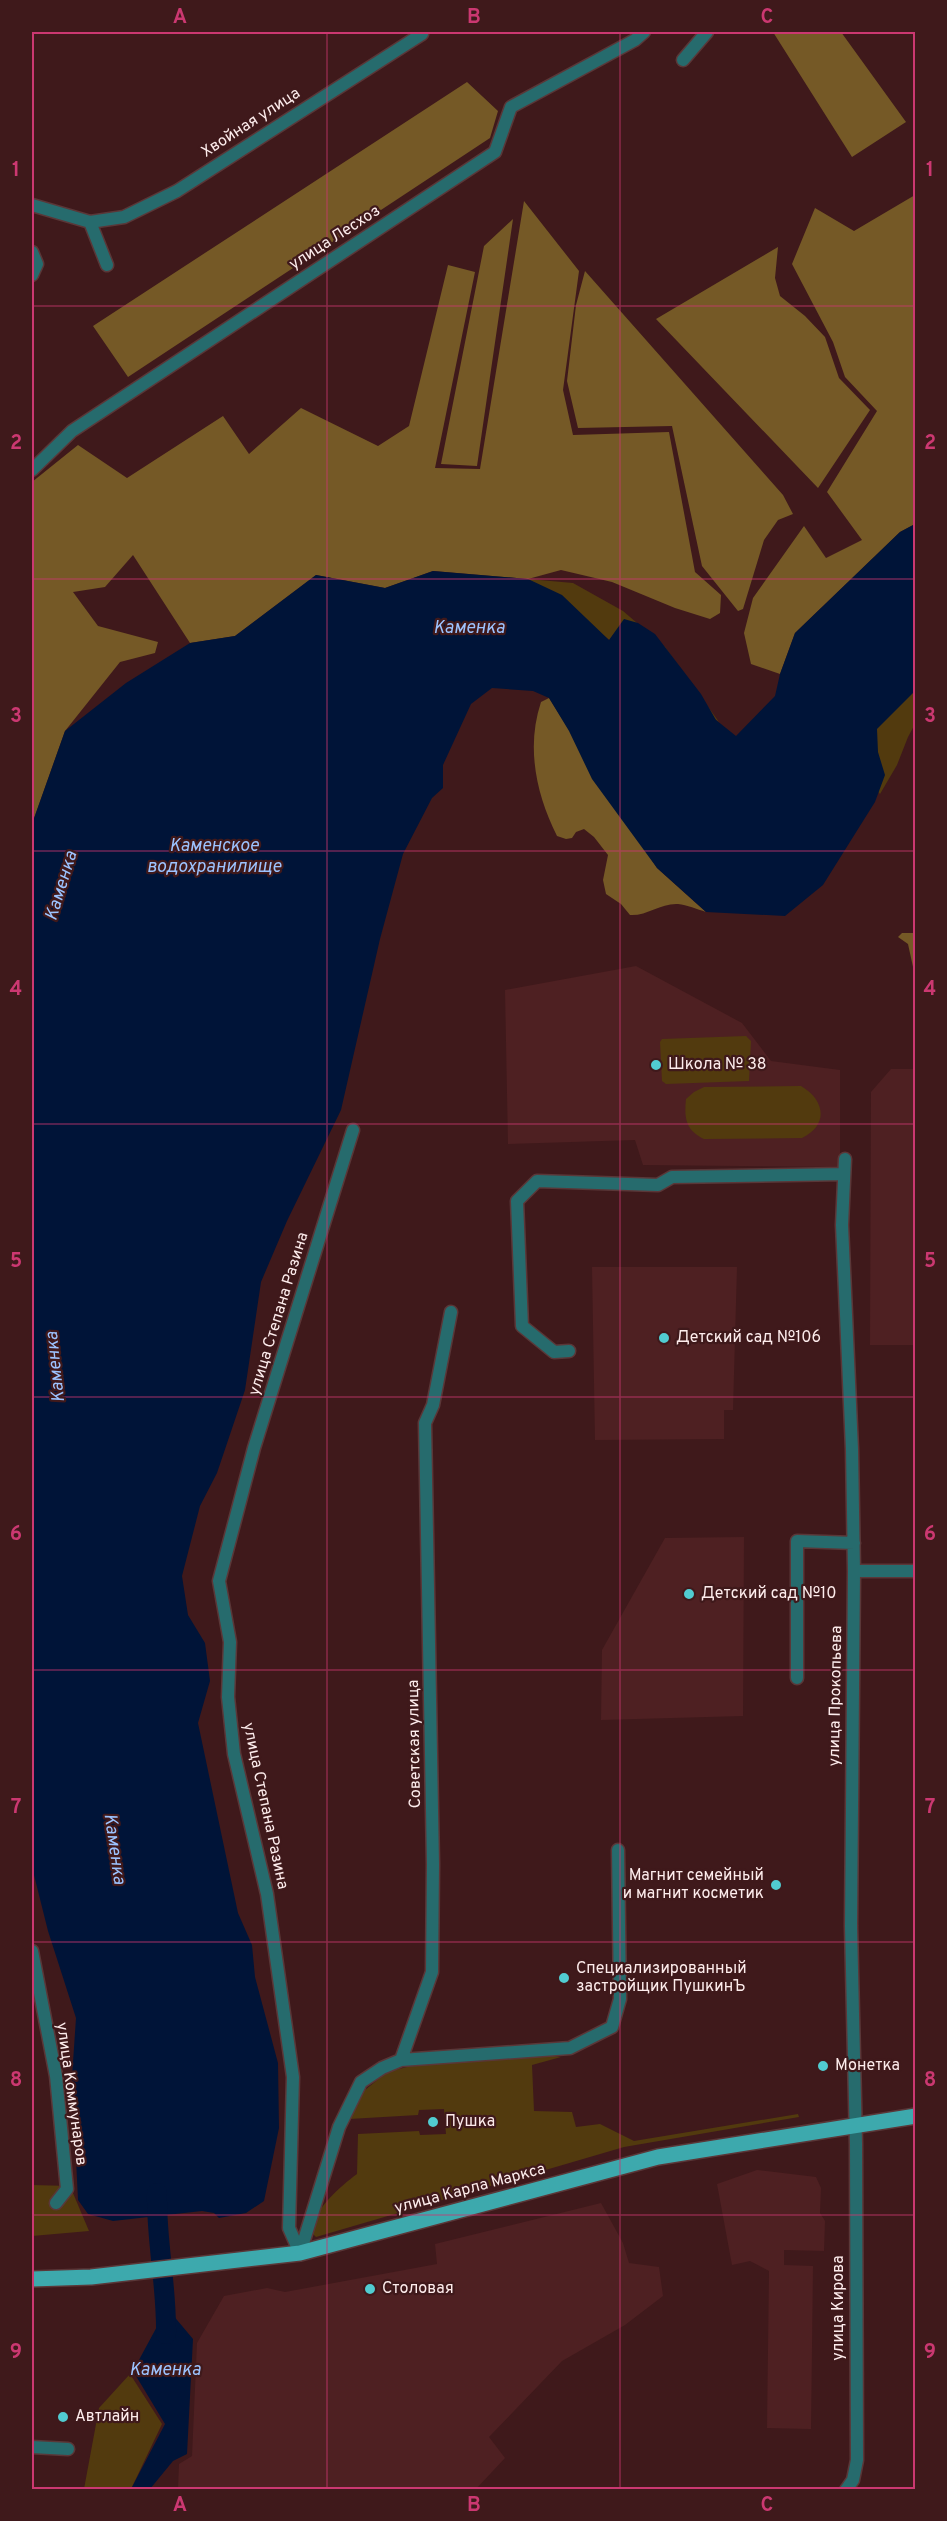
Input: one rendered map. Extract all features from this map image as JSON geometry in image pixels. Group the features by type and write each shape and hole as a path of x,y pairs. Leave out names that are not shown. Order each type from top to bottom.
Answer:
{"main road":[{"name":"улица Карла Маркса","path":"32,2279 91,2277 300,2253 658,2157 915,2116"}],"street":[{"name":"улица Лесхоз","path":"32,470 72,431 495,152 511,107 635,40 645,32"},
{"path":"683,60 707,32"},
{"name":"Хвойная улица","path":"90,222 123,217 177,191 422,34"},
{"path":"32,205 90,222 106,265"},
{"path":"32,252 37,264 32,276"},
{"name":"улица Степана Разина","path":"300,2253 290,2228 293,2077 267,1894 234,1754 228,1697 230,1642 219,1581 254,1448 353,1130"},
{"name":"улица Прокопьева","path":"845,1160 842,1226 854,1542 851,1926 855,2124"},
{"path":"569,1351 554,1352 522,1326 517,1201 537,1181 658,1185 672,1177 844,1174"},
{"name":"Советская улица","path":"401,2060 432,1972 433,1864 425,1423 433,1405 451,1312"},
{"path":"797,1678 797,1541 854,1542"},
{"path":"854,1571 915,1570"},
{"path":"300,2253 339,2127 361,2082 382,2068 401,2060 570,2048 612,2027 620,1999 618,1850"},
{"name":"улица Коммунаров","path":"32,1951 56,2076 67,2189 56,2203"},
{"name":"улица Кирова","path":"846,2490 853,2480 857,2460 855,2124"},
{"path":"32,2447 69,2449"}],"shaded area":[{"path":"773,32 841,32 906,122 852,157"},
{"path":"467,82 498,111 490,138 128,377 93,326"},
{"path":"915,195 915,524 900,532 795,633 780,674 751,664 744,633 753,598 804,526 826,558 862,540 827,492 877,411 845,377 833,342 792,264 815,208 854,231"},
{"path":"524,201 579,271 563,390 573,435 669,432 695,572 721,595 720,613 710,619 675,608 612,582 561,570 528,579 433,571 385,588 316,575 235,636 190,643 133,555 105,587 73,592 98,626 158,642 155,653 120,662 65,731 32,824 32,482 78,445 127,478 223,416 249,454 301,408 378,446 409,426 448,265 475,272 435,468 480,469"},
{"path":"513,219 477,466 441,464 484,246"},
{"path":"778,247 775,278 780,296 805,316 825,337 839,378 870,410 818,488 656,319"},
{"path":"585,271 783,495 793,514 778,520 764,540 743,609 738,611 702,566 672,426 578,428 567,381 576,305"},
{"path":"528,579 573,583 623,611 665,647 719,722"},
{"path":"915,683 915,724 897,765 880,794 875,788 875,722"},
{"path":"549,698 657,868 706,912 685,905 672,904 642,914 630,915 621,904 606,894 603,880 608,855 594,837 584,829 576,832 572,838 557,836 539,787 534,753 534,736 541,702"},
{"path":"902,933 915,933 915,976 908,944 898,937"},
{"name":"Школа № 38","path":"636,966 742,1023 771,1061 840,1070 840,1167 643,1165 635,1140 508,1144 505,990"},
{"path":"746,1036 751,1041 749,1081 666,1084 662,1081 660,1042 662,1039"},
{"path":"891,1069 915,1069 915,1345 870,1345 871,1092"},
{"path":"801,1086 815,1098 821,1112 817,1126 802,1138 704,1139 693,1132 688,1123 685,1112 686,1099 704,1087"},
{"name":"Детский сад №106","path":"592,1267 737,1267 733,1410 724,1410 724,1439 595,1440"},
{"name":"Детский сад №10","path":"744,1537 743,1716 601,1720 602,1650 665,1538"},
{"path":"547,2055 561,2057 532,2065 534,2111 572,2112 576,2127 600,2124 634,2141 798,2114 799,2117 624,2147 316,2237 312,2233 316,2216 328,2200 357,2174 358,2134 419,2131 420,2135 446,2134 444,2109 419,2110 418,2115 349,2119 365,2090 387,2072 415,2065"},
{"path":"757,2170 816,2177 821,2188 820,2213 825,2221 824,2251 784,2250 784,2265 813,2266 811,2429 767,2428 769,2271 750,2261 732,2265 717,2184"},
{"path":"32,2185 70,2186 89,2231 32,2236"},
{"path":"601,2203 623,2243 629,2263 659,2267 663,2296 625,2325 562,2361 489,2437 505,2458 476,2489 178,2489 179,2464 192,2456 197,2343 224,2296 267,2288 285,2292 437,2264 435,2244"},
{"path":"130,2374 162,2424 131,2489 84,2489 99,2408"}],"water":[{"name":"Каменское водохранилище","path":"915,524 915,691 877,729 878,752 885,775 875,802 823,885 785,916 706,912 657,868 592,779 569,731 549,698 533,691 492,688 471,704 443,765 443,788 432,798 403,854 380,939 341,1110 287,1221 261,1282 245,1390 217,1473 200,1506 182,1576 188,1615 205,1643 210,1681 198,1723 238,1913 252,1945 255,1977 278,2063 279,2128 264,2201 246,2213 219,2218 214,2213 202,2211 113,2221 88,2214 78,2200 72,2077 76,2018 48,1931 32,1867 32,824 65,731 126,683 190,643 235,636 316,575 385,588 433,571 528,579 562,595 609,640 624,619 638,623 655,634 701,694 716,720 736,736 775,696 780,674 795,633 900,532"},
{"name":"Каменка","path":"167,2308 193,2339 187,2454 173,2461 150,2489 131,2489 165,2424 133,2371"}],"waterway":[{"name":"Каменка","path":"157,2193 166,2334"}],"place":[{"name":"Школа № 38","path":"656,1065"},
{"name":"Детский сад №106","path":"664,1338"},
{"name":"Детский сад №10","path":"689,1594"},
{"name":"Магнит семейный и магнит косметик","path":"776,1885"},
{"name":"Специализированный застройщик ПушкинЪ","path":"564,1978"},
{"name":"Монетка","path":"823,2066"},
{"name":"Пушка","path":"433,2122"},
{"name":"Столовая","path":"370,2289"},
{"name":"Автлайн","path":"63,2417"}]}
